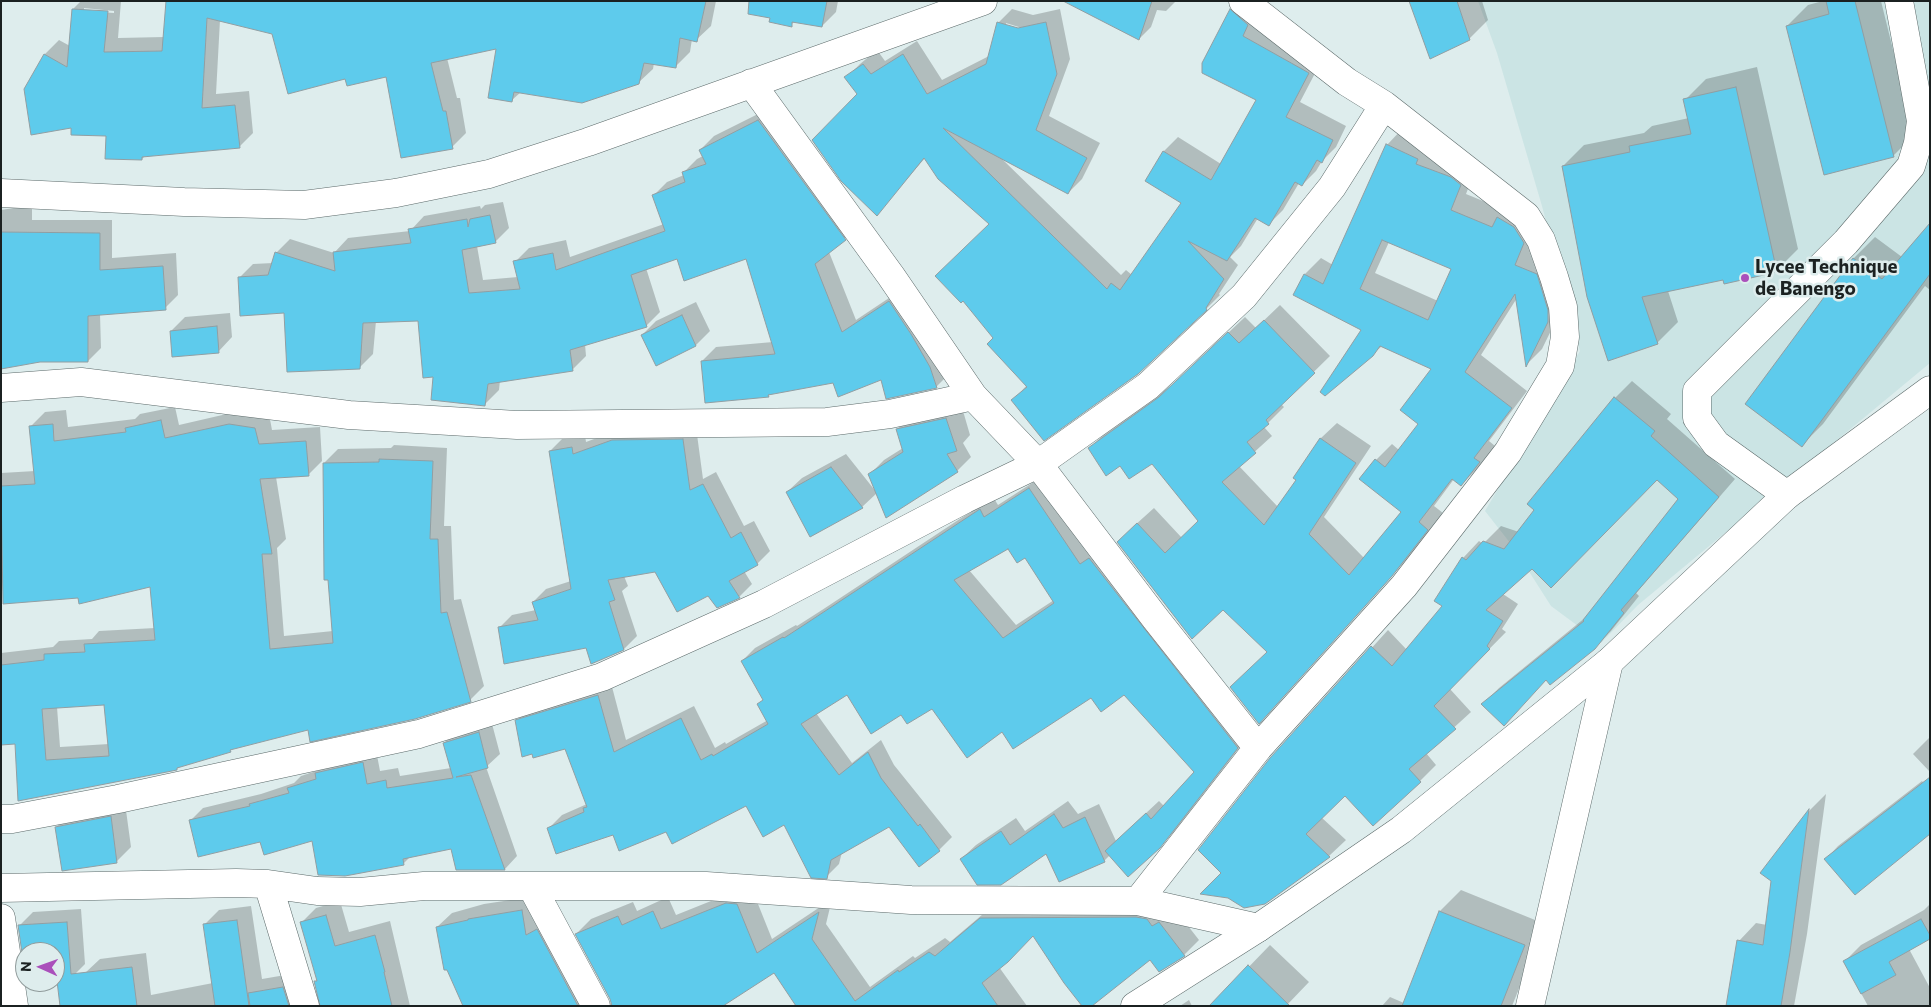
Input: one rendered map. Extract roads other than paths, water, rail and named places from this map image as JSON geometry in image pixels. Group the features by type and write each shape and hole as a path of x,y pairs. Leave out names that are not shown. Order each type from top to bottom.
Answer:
{"street":[{"path":"1138,901 1258,748 1404,586 1508,452 1560,366 1565,337 1563,307 1541,240 1526,216 1384,105 1347,82 1243,1"},
{"path":"1787,495 1716,444 1697,418 1697,391 1846,242 1911,166 1918,143 1920,121 1899,1"},
{"path":"1,193 184,202 304,205 396,194 489,174 588,142 963,4"},
{"path":"751,83 891,276 973,396 1038,464 1154,618 1258,748"},
{"path":"1,819 12,819 118,799 419,734 602,678 764,604 965,499 1038,464 1148,386 1244,296 1332,187 1384,105"},
{"path":"1,388 81,382 350,415 517,425 826,422 890,414 973,396"},
{"path":"1135,1006 1258,928 1401,830 1609,662 1787,495 1930,390"},
{"path":"1530,1006 1609,662"},
{"path":"1,888 268,884 317,890 360,892 424,886 532,888 706,886 910,900 1138,901 1258,928"},
{"path":"268,884 305,1006"},
{"path":"532,888 596,1006"},
{"path":"1,918 14,1006"}],"place":[{"name":"Lycee Technique de Banengo","path":"1745,278"}]}
